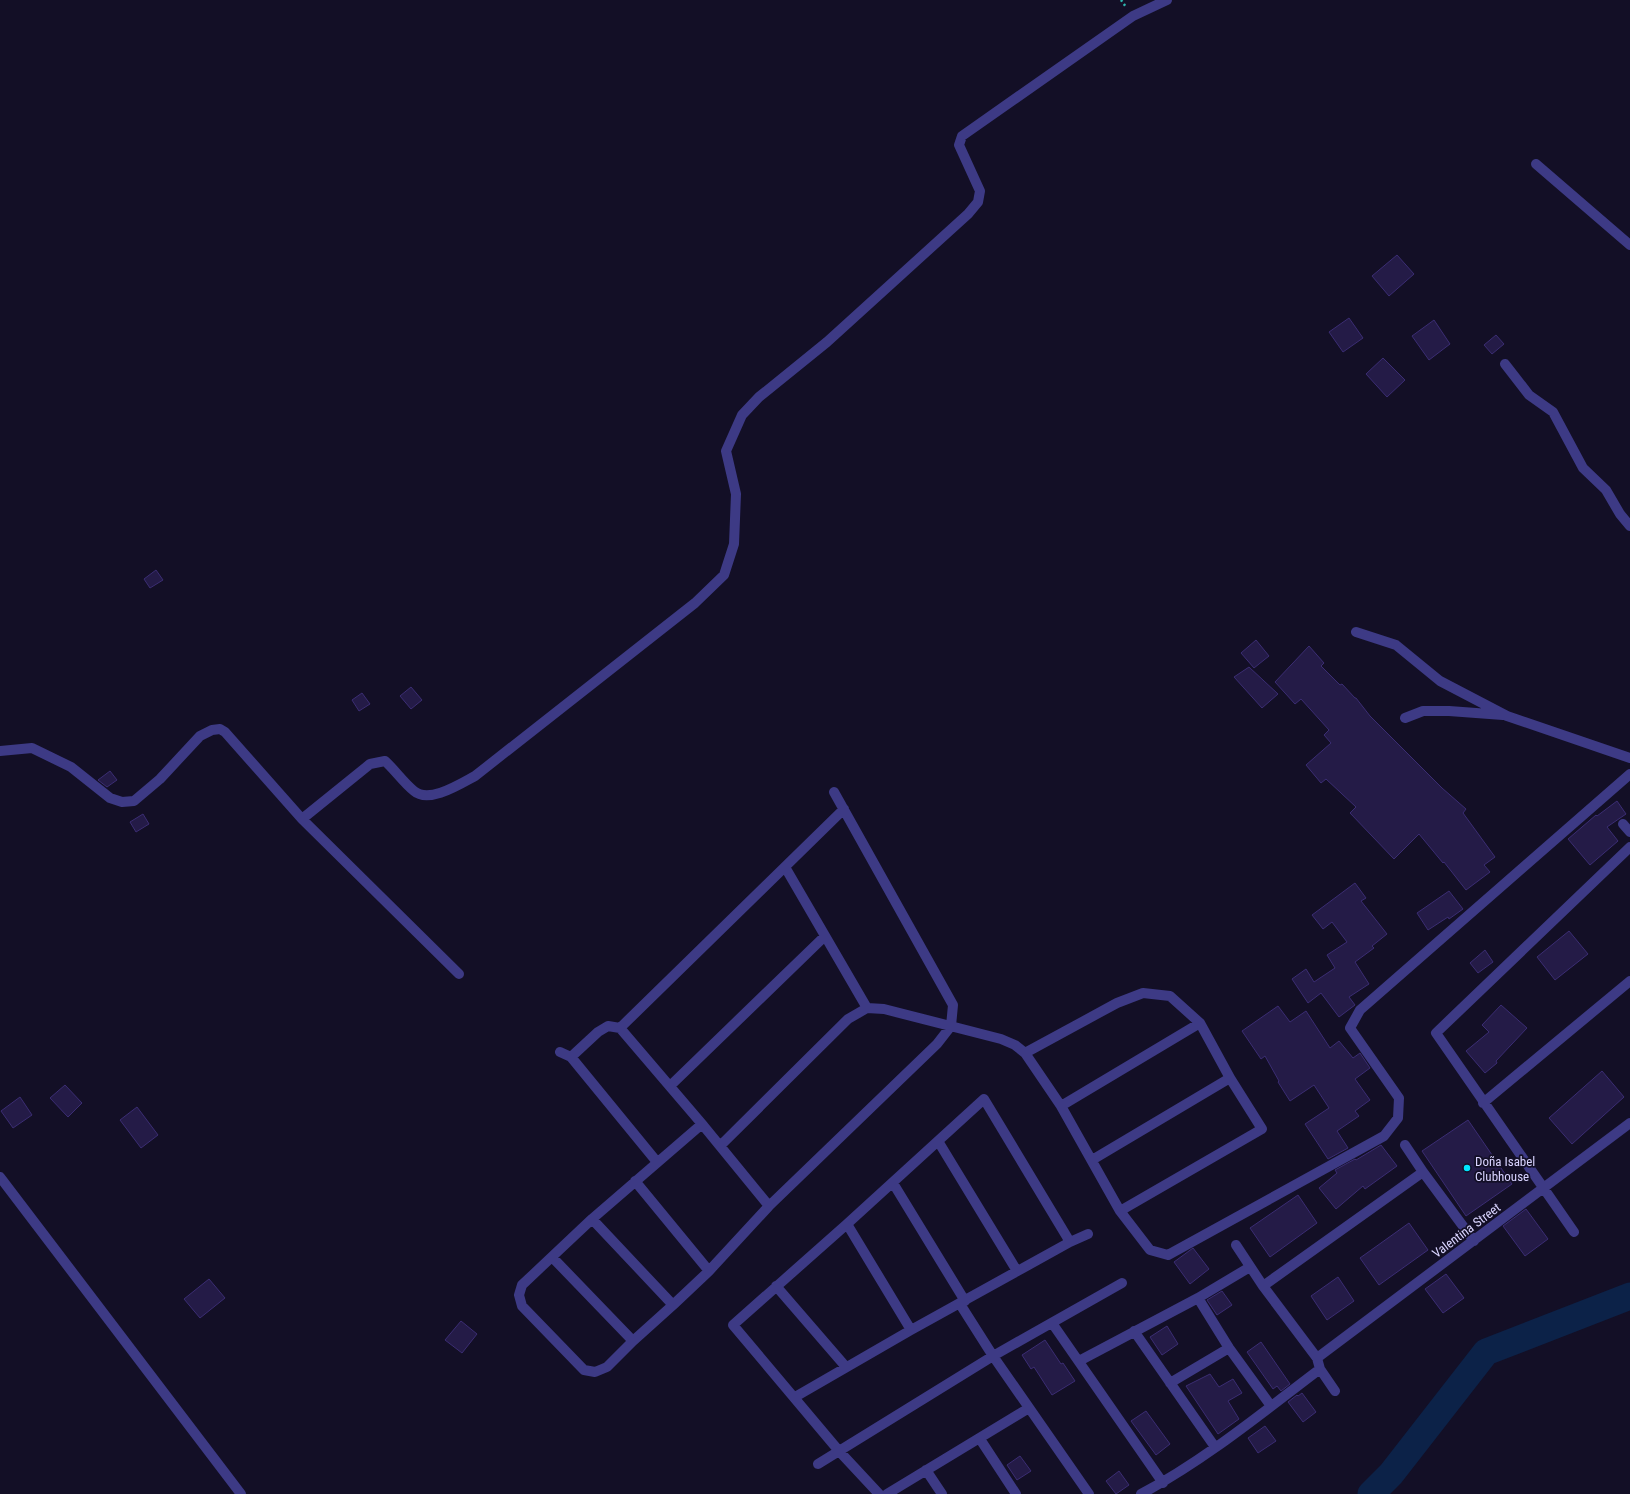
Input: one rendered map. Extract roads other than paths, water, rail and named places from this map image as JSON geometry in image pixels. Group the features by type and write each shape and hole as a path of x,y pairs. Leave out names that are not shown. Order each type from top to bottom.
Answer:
{"street":[{"path":"302,819 370,764 385,761 414,792 425,795 439,794 475,776 694,603 724,575 734,544 736,494 726,451 742,415 760,397 827,342 968,214 978,202 980,191 959,145 962,136 1133,16 1167,0"},
{"path":"1536,164 1630,245"},
{"path":"1505,364 1529,395 1553,412 1583,468 1606,490 1620,514 1630,526"},
{"path":"1356,632 1396,645 1440,681 1508,716 1630,758"},
{"path":"1405,718 1423,711 1449,711 1508,716"},
{"path":"0,751 32,748 71,767 110,798 122,802 134,801 160,779 200,736 212,730 220,729 225,732 302,819 459,974"},
{"path":"720,1146 848,1019 867,1008 884,1009 1001,1039 1015,1045 1025,1053 1061,1106 1120,1211 1150,1250 1168,1255 1384,1136 1398,1118 1399,1098 1350,1028 1360,1010 1630,774"},
{"path":"702,1124 592,1219 522,1285 518,1295 522,1306 584,1370 595,1372 607,1367 633,1341 709,1272 769,1206 938,1044 951,1026 953,1005 834,792"},
{"path":"620,1028 844,809"},
{"path":"1623,824 1630,832"},
{"path":"1574,1232 1545,1188 1483,1103 1436,1033 1630,847"},
{"path":"785,867 867,1008"},
{"path":"670,1086 825,936"},
{"path":"1483,1103 1630,981"},
{"path":"1025,1053 1117,1003 1143,993 1170,996 1200,1023 1230,1078 1262,1129 1120,1211"},
{"path":"1061,1106 1200,1023"},
{"path":"571,1058 598,1032 608,1026 620,1028 702,1124 769,1206"},
{"path":"560,1052 571,1058 657,1162"},
{"path":"1092,1160 1230,1078"},
{"path":"879,1494 839,1451 796,1398 733,1325 893,1183 984,1099 1070,1242"},
{"name":"Valentina Street","path":"1317,1358 1630,1123"},
{"path":"938,1141 1017,1271"},
{"path":"1405,1145 1474,1241"},
{"path":"1263,1286 1423,1172"},
{"path":"0,1177 241,1494"},
{"path":"635,1181 709,1272"},
{"path":"893,1183 993,1356 1089,1494"},
{"path":"592,1219 673,1305"},
{"path":"847,1224 911,1330"},
{"path":"796,1398 846,1367 911,1330 1070,1242 1088,1234"},
{"path":"1236,1245 1250,1268 1317,1358 1320,1369 1335,1391"},
{"path":"552,1257 633,1341"},
{"path":"1079,1361 1198,1298 1250,1268"},
{"path":"818,1464 993,1356 1122,1283"},
{"path":"776,1286 846,1367"},
{"path":"1198,1298 1229,1348 1271,1406"},
{"path":"1052,1323 1163,1483"},
{"path":"1134,1331 1215,1448"},
{"path":"1170,1383 1229,1348"},
{"path":"1141,1494 1163,1483 1215,1448 1320,1369"},
{"path":"887,1494 1030,1408"},
{"path":"980,1439 1016,1494"},
{"path":"926,1470 942,1494"}],"waterway":[{"path":"1371,1494 1391,1474 1486,1352 1630,1296"}],"place":[{"name":"Doña Isabel Clubhouse","path":"1467,1168"}]}
